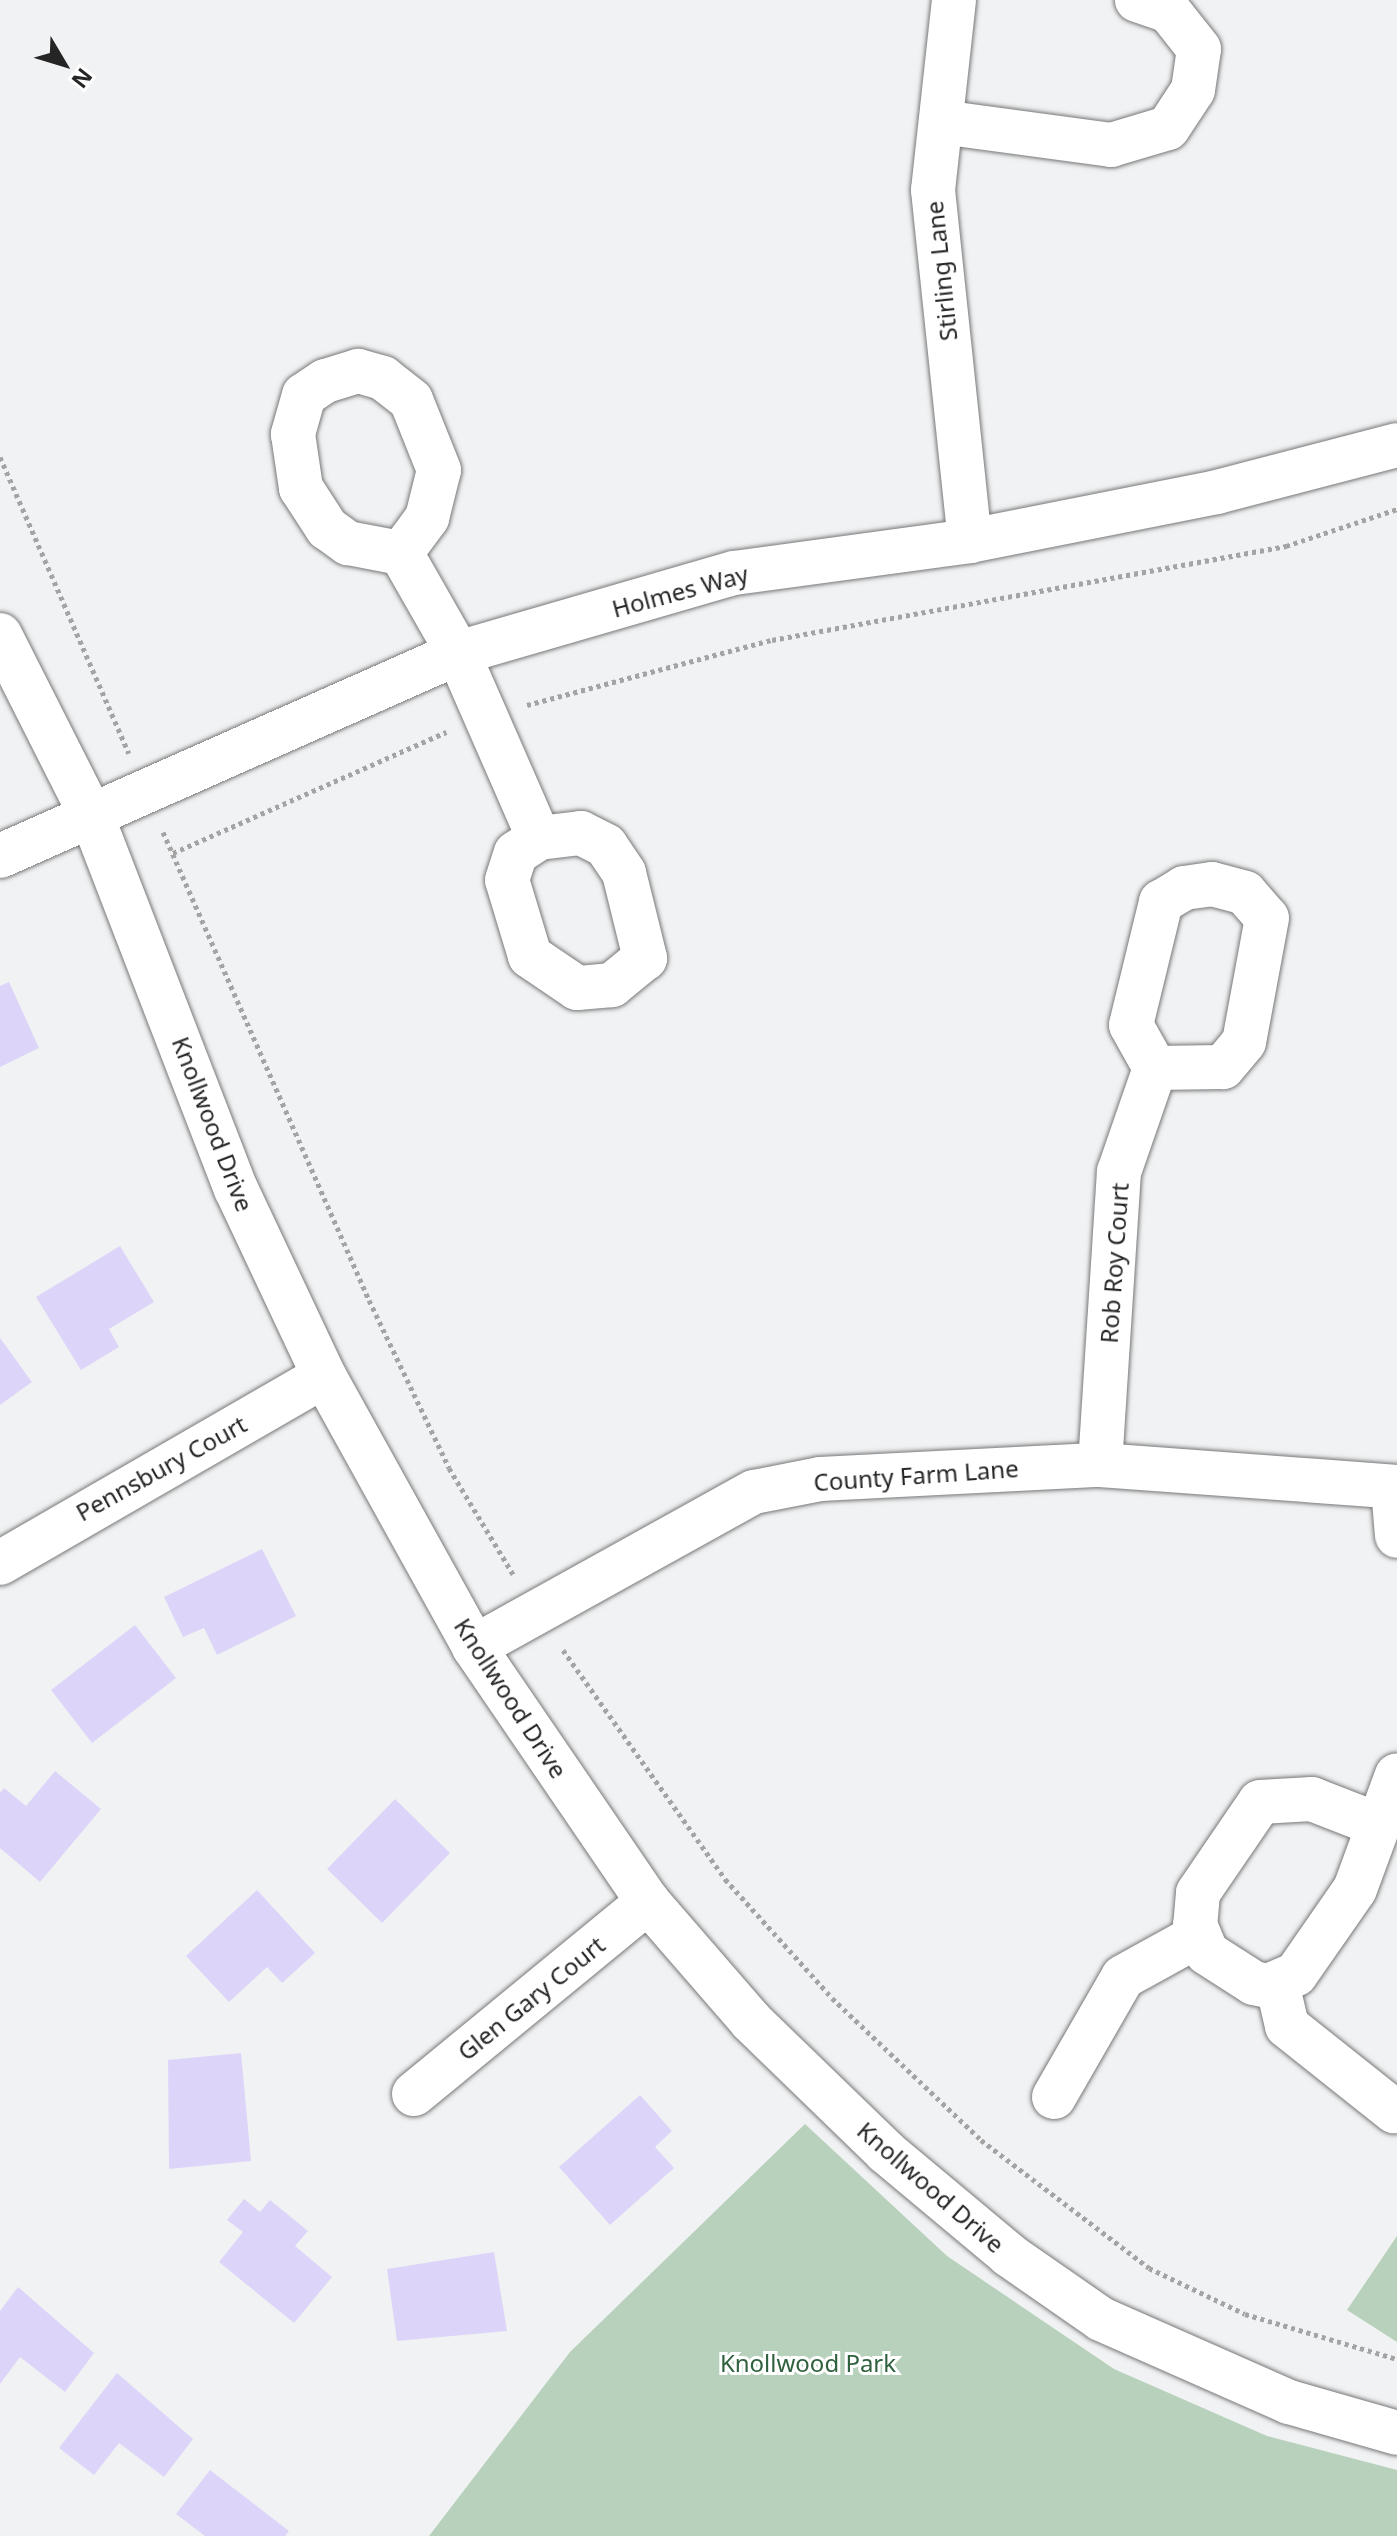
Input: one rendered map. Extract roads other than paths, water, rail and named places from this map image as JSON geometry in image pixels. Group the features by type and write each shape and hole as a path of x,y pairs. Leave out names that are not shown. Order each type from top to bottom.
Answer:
{"street":[{"name":"Stirling Lane","path":"954,0 933,190 970,541"},
{"path":"941,122 1111,145 1168,128 1193,90 1199,49 1169,11 1137,0"},
{"name":"Holmes Way","path":"0,856 93,819 458,653 734,573 970,541 1217,492 1397,445"},
{"path":"401,553 458,653 539,838"},
{"name":"Knollwood Drive","path":"0,635 93,819 236,1189 324,1376 474,1647 648,1902 751,2021 886,2152 1009,2255 1101,2319 1289,2402 1397,2433"},
{"name":"Rob Roy Court","path":"1100,1465 1119,1172 1155,1068"},
{"name":"Pennsbury Court","path":"0,1563 324,1376"},
{"name":"County Farm Lane","path":"474,1647 754,1492 820,1479 1100,1465 1395,1487"},
{"path":"1395,1487 1397,1536"},
{"path":"1277,1983 1318,1949 1355,1889 1376,1824 1397,1775"},
{"path":"1277,1983 1227,1973 1199,1935 1198,1893 1260,1802 1312,1799 1376,1824"},
{"name":"Glen Gary Court","path":"414,2094 648,1902"},
{"path":"1054,2097 1123,1977 1199,1935"},
{"path":"1277,1983 1287,2026 1394,2111"}],"park label":[{"name":"Knollwood Park","path":"808,2363"}]}
